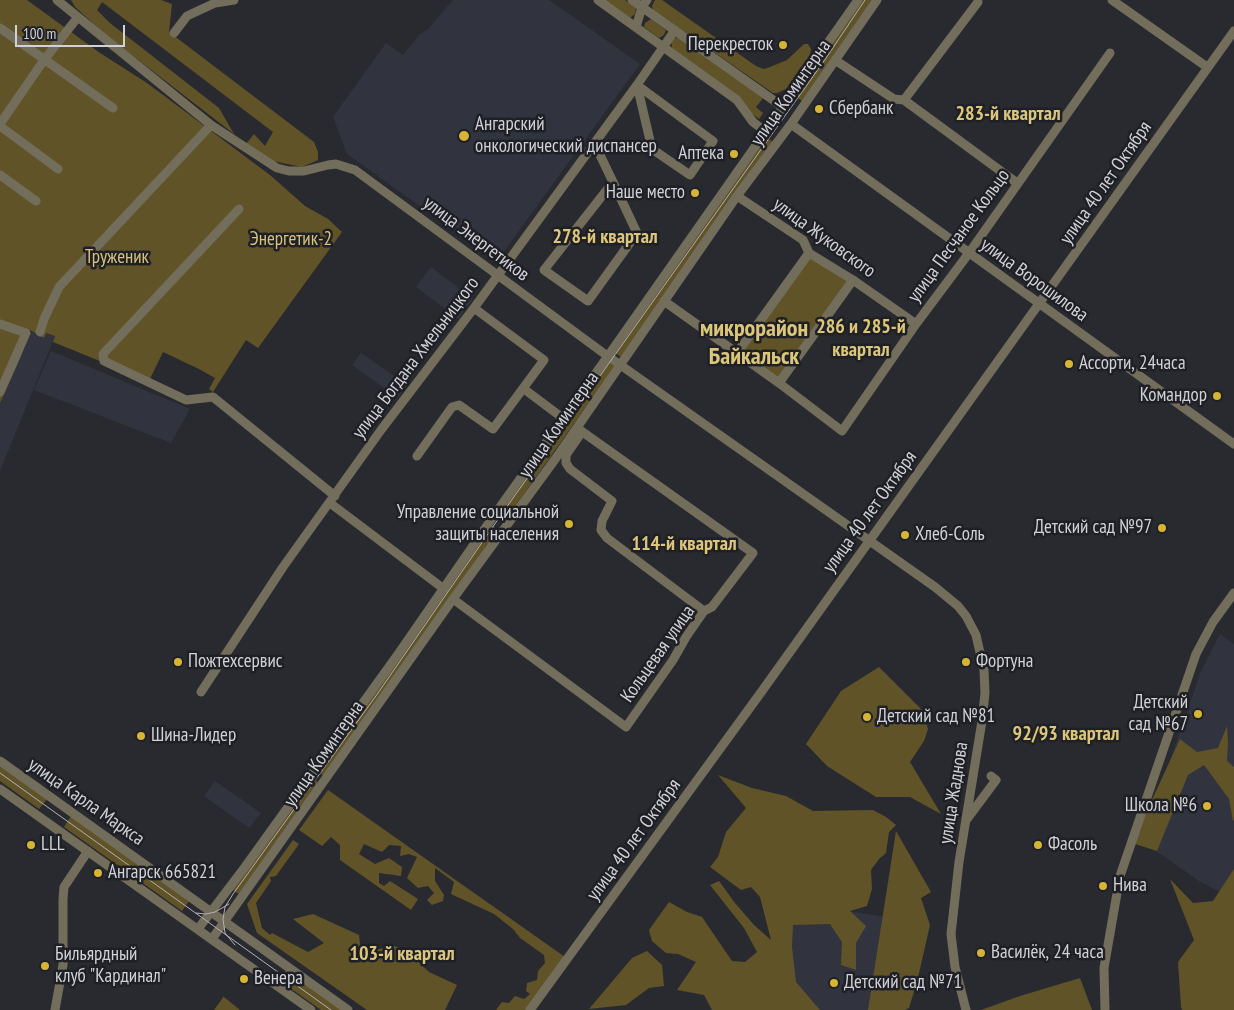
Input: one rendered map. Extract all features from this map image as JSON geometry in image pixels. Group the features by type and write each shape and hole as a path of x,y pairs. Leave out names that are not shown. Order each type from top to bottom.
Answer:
{"street":[{"name":"улица Энергетиков","path":"57,0 211,125 277,168 289,171 304,171 328,164 336,164 355,170 497,276 869,541"},
{"path":"174,33 186,16 215,3 234,0"},
{"path":"598,0 737,100 753,122 766,132 791,124 783,108 675,30 644,3 632,0"},
{"name":"улица Коминтерна","path":"198,929 312,774 444,589 858,0"},
{"name":"улица Коминтерна","path":"212,939 453,599 579,430 664,301 877,0"},
{"path":"1112,0 1208,67"},
{"path":"904,100 978,2"},
{"path":"636,27 644,3"},
{"path":"58,169 0,125 44,60 78,17"},
{"path":"0,28 113,108"},
{"name":"улица Богдана Хмельницкого","path":"201,692 283,566 381,430 474,308 675,30"},
{"name":"улица 40 лет Октября","path":"530,1010 668,822 1234,31"},
{"name":"улица Песчаное Кольцо","path":"664,301 779,383 842,431 916,324 969,253 1110,53"},
{"path":"835,60 894,99 904,100 1017,183"},
{"path":"637,85 713,141 690,175 652,149 637,85"},
{"name":"улица Ворошилова","path":"791,124 1234,444"},
{"path":"40,332 59,287 211,125"},
{"path":"592,146 599,153 637,233 588,301 544,270 612,182"},
{"path":"0,175 36,201"},
{"name":"улица Жуковского","path":"737,196 803,240 809,252 916,324"},
{"path":"239,209 102,354 104,361 186,400 213,397 332,499 444,589"},
{"path":"737,353 809,252"},
{"path":"779,383 853,280"},
{"path":"417,456 452,407 459,405 493,429 544,360 474,308"},
{"path":"0,324 26,333 0,392"},
{"path":"524,389 564,419"},
{"path":"579,430 566,454 566,463 570,469 612,501 602,521 601,530 607,538 704,611"},
{"name":"Кольцевая улица","path":"453,599 626,727 673,660 704,611 712,607 753,553 579,430"},
{"name":"улица Жаднова","path":"869,541 935,587 958,606 966,616 976,635 984,670 985,693 982,721 959,862 951,934 955,967 966,1010"},
{"path":"1105,1010 1104,968 1120,876 1196,654 1213,622 1234,593"},
{"name":"улица Карла Маркса","path":"0,761 348,1010"},
{"path":"966,821 996,780 990,776"},
{"name":"улица Карла Маркса","path":"0,789 311,1010"},
{"path":"55,1010 63,965 64,886 88,851"}],"shaded area":[{"name":"Ангарский онкологический диспансер","path":"453,0 549,0 640,64 497,261 347,154 333,117 386,43 403,55 419,35 428,29"},
{"path":"431,267 473,299 459,319 416,287"},
{"path":"31,332 55,336 0,471 0,403"},
{"path":"51,351 190,409 171,443 34,390"},
{"path":"361,353 407,385 398,398 352,365"},
{"path":"1220,634 1234,644 1234,899 1199,881 1142,841 1201,671"},
{"path":"215,781 261,813 249,828 204,796"},
{"name":"Детский сад №71","path":"823,907 885,917 872,1010 812,1010 776,958 781,933"}],"green space":[{"path":"0,0 27,0 100,53 147,83 270,175 305,206 328,219 342,232 258,348 246,340 213,392 209,389 215,378 163,352 149,381 53,342 55,336 46,333 44,338 30,330 22,354 0,403"},
{"path":"71,0 161,0 172,4 169,32 314,142 318,152 318,160 302,167 273,161 246,144 254,134 265,146 273,132 102,2 97,10 110,23 219,108 234,134 106,35 75,7"},
{"path":"604,0 625,0 636,8 635,14 630,18"},
{"path":"655,0 662,0 756,66 764,69 787,60 804,44 808,44 811,49 810,55 786,89 773,93 653,10 652,6"},
{"path":"862,0 872,0 802,101 795,96"},
{"path":"651,19 666,30 664,35 659,38 644,27 645,23"},
{"path":"680,37 763,98 756,107 763,113 759,119 750,112 741,98 672,48 671,39"},
{"path":"766,137 773,142 621,357 614,352"},
{"path":"809,253 852,281 779,383 737,353"},
{"path":"607,361 615,366 509,515 502,510"},
{"path":"491,525 498,530 324,776 317,771"},
{"path":"879,667 923,711 928,729 924,741 910,762 941,814 910,797 876,797 827,766 806,744 841,691"},
{"path":"1227,726 1227,761 1234,767 1234,820 1229,799 1204,765 1188,775 1157,851 1132,843 1180,739 1197,752 1218,748"},
{"path":"0,766 47,799 39,809 0,781"},
{"path":"718,775 752,788 786,796 813,811 873,810 896,825 889,832 886,853 871,870 872,889 867,906 850,911 866,926 856,943 856,970 841,965 842,942 830,924 793,925 792,947 796,982 820,1010 712,1010 704,995 677,990 696,962 678,954 666,953 652,941 649,930 669,902 687,912 702,917 732,961 745,962 757,952 744,928 710,885 719,881 754,925 771,940 760,897 751,887 741,890 710,867 718,857 726,832 746,808"},
{"path":"312,778 319,783 240,895 233,890"},
{"path":"328,790 565,957 526,1010 496,1010 502,1002 509,1003 515,996 524,999 530,994 526,991 527,983 537,980 538,971 545,963 544,955 520,938 513,929 494,914 451,894 454,882 435,868 435,881 444,895 443,901 432,905 427,900 434,893 428,886 418,888 407,878 417,857 409,854 400,856 401,846 389,845 382,852 364,844 359,854 375,864 389,858 402,867 401,876 379,873 379,883 384,886 390,881 418,899 411,910 340,860 340,845 331,837 322,846 299,830"},
{"path":"71,816 189,901 182,911 64,827"},
{"path":"896,831 931,892 921,898 930,925 909,1008 905,1010 868,1010"},
{"path":"293,840 299,844 276,876 270,877 271,881 256,903 262,928 270,935 272,933 308,952 324,943 293,919 313,914 359,935 361,952 395,946 408,952 429,972 457,985 445,1010 367,1010 257,933 247,904"},
{"path":"1234,869 1234,1010 1182,1010 1178,962 1194,940 1170,879 1193,903 1213,901"},
{"path":"647,951 662,965 664,986 649,988 626,1005 589,1009 632,958"},
{"path":"286,970 342,1010 321,1010 279,980"},
{"path":"1080,978 1092,1010 981,1010 1020,996"},
{"path":"224,997 240,1010 214,1010"}],"tram line":[{"path":"235,945 225,933 223,919 225,907 233,894 378,693 501,515 824,61 865,0"},
{"path":"0,773 331,1010"},
{"path":"196,913 206,914 215,912 229,904"}],"place":[{"name":"Перекресток","path":"783,45"},
{"name":"Сбербанк","path":"819,109"},
{"name":"Ангарский онкологический диспансер","path":"464,136"},
{"name":"Аптека","path":"734,154"},
{"name":"Наше место","path":"695,193"},
{"name":"Ассорти, 24часа","path":"1069,364"},
{"name":"Командор","path":"1217,396"},
{"name":"Управление социальной защиты населения","path":"569,524"},
{"name":"Детский сад №97","path":"1162,528"},
{"name":"Хлеб-Соль","path":"905,535"},
{"name":"Пожтехсервис","path":"178,662"},
{"name":"Фортуна","path":"966,662"},
{"name":"Детский сад №67","path":"1198,714"},
{"name":"Детский сад №81","path":"867,717"},
{"name":"Шина-Лидер","path":"141,736"},
{"name":"Школа №6","path":"1207,806"},
{"name":"LLL","path":"31,845"},
{"name":"Фасоль","path":"1038,845"},
{"name":"Ангарск 665821","path":"98,873"},
{"name":"Нива","path":"1103,886"},
{"name":"Василёк, 24 часа","path":"981,953"},
{"name":"Бильярдный клуб \"Кардинал\"","path":"45,966"},
{"name":"Венера","path":"244,979"},
{"name":"Детский сад №71","path":"834,983"}],"district":[{"name":"283-й квартал","path":"1008,114"},
{"name":"278-й квартал","path":"605,237"},
{"name":"286 и 285-й квартал","path":"861,338"},
{"name":"микрорайон Байкальск","path":"754,343"},
{"name":"114-й квартал","path":"684,544"},
{"name":"92/93 квартал","path":"1066,734"},
{"name":"103-й квартал","path":"402,954"}],"park label":[{"name":"Энергетик-2","path":"291,240"},
{"name":"Труженик","path":"117,258"}]}
